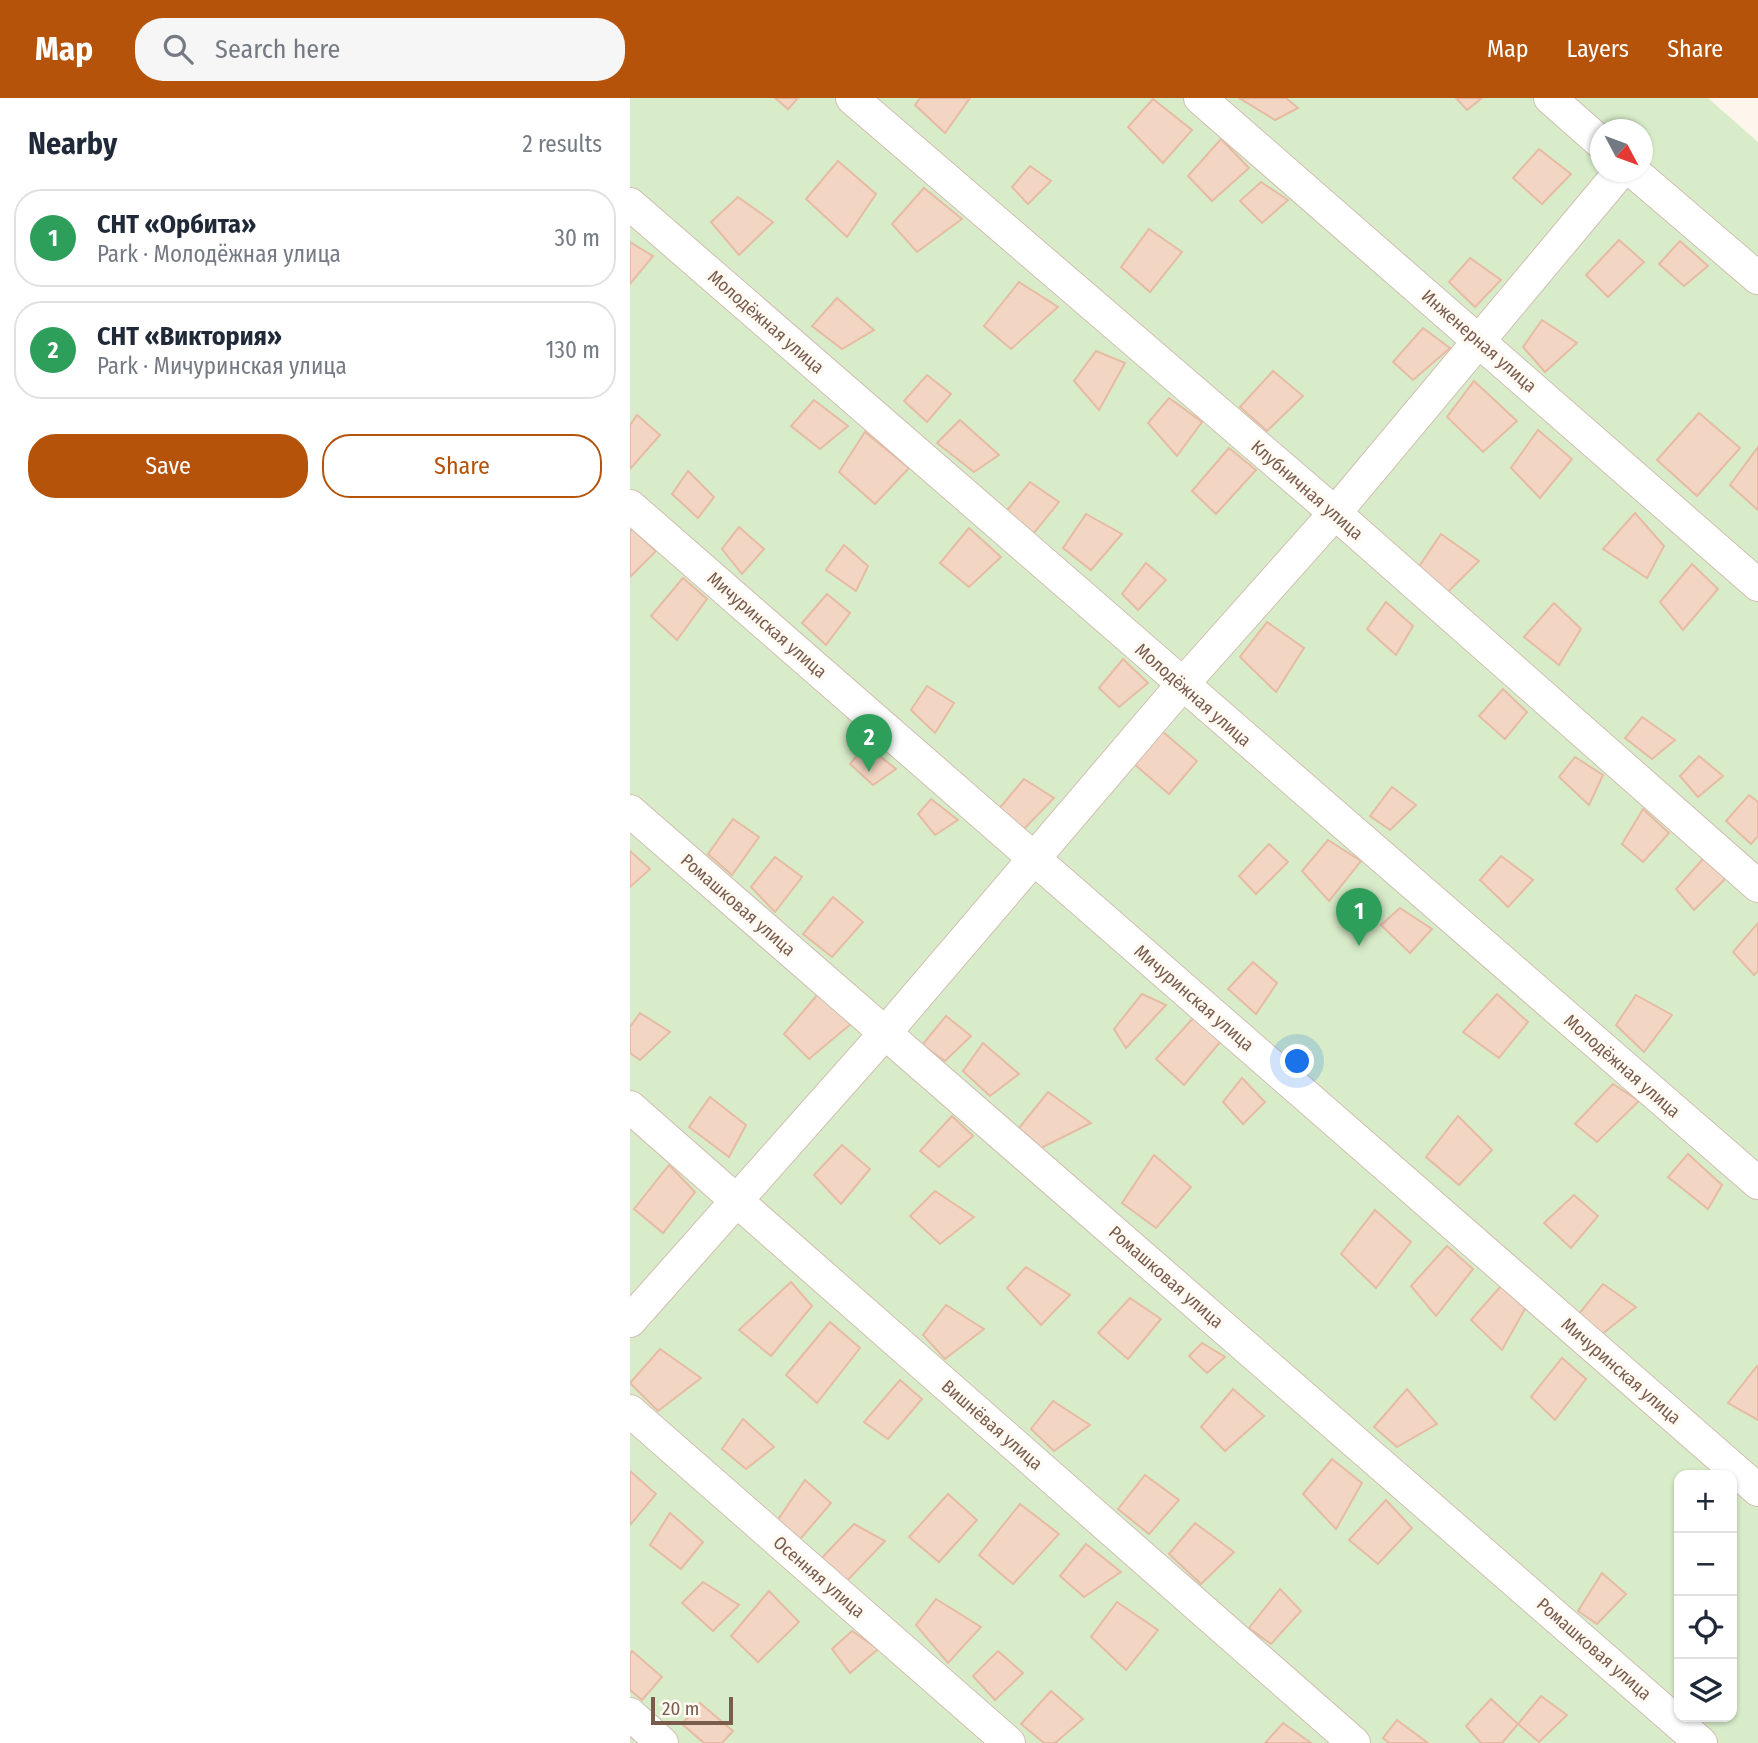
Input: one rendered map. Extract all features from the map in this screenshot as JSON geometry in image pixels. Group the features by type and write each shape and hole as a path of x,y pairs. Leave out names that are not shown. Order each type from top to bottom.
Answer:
{"street":[{"name":"Клубничная улица","path":"852,98 1335,513 1758,886"},
{"name":"Инженерная улица","path":"1200,98 1758,585"},
{"path":"1550,98 1590,133"},
{"path":"630,1321 886,1032 1182,685 1335,513 1612,182"},
{"path":"1646,182 1758,278"},
{"name":"Молодёжная улица","path":"630,204 1758,1183"},
{"name":"Мичуринская улица","path":"630,506 1758,1490"},
{"name":"Ромашковая улица","path":"630,811 1701,1743"},
{"name":"Вишнёвая улица","path":"630,1108 1354,1743"},
{"name":"Осенняя улица","path":"630,1411 1009,1743"},
{"path":"630,1714 662,1743"}],"green space":[{"path":"630,98 1708,98 1758,142 1758,1743 630,1743"}],"building":[{"path":"775,98 798,98 788,109"},
{"path":"920,98 970,98 945,133 915,105"},
{"path":"1239,98 1286,98 1298,108 1275,120"},
{"path":"1456,98 1482,98 1467,110"},
{"path":"1153,99 1192,130 1163,163 1128,127"},
{"path":"1221,139 1249,168 1212,201 1188,176"},
{"path":"1539,149 1571,174 1542,204 1513,178"},
{"path":"838,161 876,194 847,237 806,199"},
{"path":"1030,166 1051,181 1028,204 1012,187"},
{"path":"1261,182 1288,200 1262,223 1240,201"},
{"path":"924,188 962,219 917,252 892,224"},
{"path":"738,197 773,222 739,255 711,222"},
{"path":"1149,229 1182,252 1150,292 1121,267"},
{"path":"1619,240 1644,262 1608,297 1586,275"},
{"path":"1680,241 1708,266 1684,286 1659,264"},
{"path":"630,242 653,256 630,284"},
{"path":"1470,258 1501,280 1475,307 1449,282"},
{"path":"1019,282 1058,307 1011,349 984,326"},
{"path":"837,298 874,330 842,349 812,326"},
{"path":"1542,320 1577,343 1545,372 1523,347"},
{"path":"1423,328 1450,348 1413,380 1393,362"},
{"path":"1096,351 1125,363 1099,410 1074,381"},
{"path":"1273,371 1303,396 1267,431 1240,407"},
{"path":"927,375 951,394 927,422 904,401"},
{"path":"1474,381 1517,421 1483,452 1447,417"},
{"path":"1169,398 1202,422 1177,456 1148,423"},
{"path":"814,400 848,426 820,449 791,426"},
{"path":"1699,413 1740,448 1697,496 1657,460"},
{"path":"637,415 660,435 630,469 630,425"},
{"path":"960,420 999,455 974,472 937,443"},
{"path":"1538,430 1572,459 1540,498 1511,468"},
{"path":"865,432 909,468 875,504 839,472"},
{"path":"1758,447 1758,510 1730,485"},
{"path":"1229,448 1256,470 1216,514 1192,491"},
{"path":"688,471 714,497 698,518 672,494"},
{"path":"1030,482 1059,502 1034,533 1005,513"},
{"path":"1635,513 1664,546 1647,578 1603,549"},
{"path":"1086,514 1122,534 1091,570 1063,548"},
{"path":"739,527 764,549 742,574 722,549"},
{"path":"969,528 1001,557 969,587 940,563"},
{"path":"632,529 656,551 630,577 630,532"},
{"path":"1441,534 1479,561 1444,596 1414,574"},
{"path":"844,545 868,566 856,591 826,570"},
{"path":"1146,563 1166,580 1138,610 1122,594"},
{"path":"1692,564 1718,589 1683,630 1660,602"},
{"path":"683,578 707,599 677,640 651,616"},
{"path":"827,594 850,613 826,645 802,623"},
{"path":"1386,602 1413,626 1396,655 1367,629"},
{"path":"1554,603 1581,629 1559,665 1524,637"},
{"path":"1267,622 1304,648 1276,692 1240,657"},
{"path":"1123,659 1148,683 1119,707 1099,688"},
{"path":"927,686 954,703 935,733 911,710"},
{"path":"1503,689 1527,712 1505,739 1479,716"},
{"path":"1642,717 1675,740 1652,759 1625,738"},
{"path":"1162,731 1197,761 1169,794 1134,764"},
{"path":"866,745 896,769 873,785 850,764"},
{"path":"1699,756 1723,776 1698,797 1680,776"},
{"path":"1575,757 1603,775 1589,805 1559,777"},
{"path":"1024,779 1054,798 1023,830 997,811"},
{"path":"1392,787 1416,805 1390,830 1370,816"},
{"path":"1749,795 1758,802 1758,836 1751,844 1726,821"},
{"path":"931,799 958,820 935,835 918,814"},
{"path":"1643,809 1669,833 1643,862 1622,844"},
{"path":"733,819 759,837 732,875 708,854"},
{"path":"1328,840 1361,861 1329,901 1302,871"},
{"path":"1269,844 1288,862 1256,894 1239,876"},
{"path":"630,851 650,869 630,887"},
{"path":"1501,856 1533,880 1508,907 1480,880"},
{"path":"775,857 802,877 775,912 751,887"},
{"path":"1703,859 1726,878 1694,910 1676,889"},
{"path":"833,897 863,922 832,957 803,934"},
{"path":"1400,908 1432,929 1410,953 1381,925"},
{"path":"1758,923 1758,971 1754,975 1733,952"},
{"path":"1253,962 1277,983 1256,1014 1228,989"},
{"path":"818,994 852,1023 809,1059 784,1034"},
{"path":"1142,994 1166,1005 1126,1048 1114,1029"},
{"path":"1497,994 1528,1022 1499,1058 1463,1032"},
{"path":"1636,995 1672,1015 1644,1052 1616,1025"},
{"path":"640,1013 670,1032 640,1060 630,1053 630,1027"},
{"path":"946,1016 971,1036 945,1061 922,1045"},
{"path":"1195,1016 1221,1041 1184,1085 1156,1059"},
{"path":"983,1043 1019,1074 990,1096 963,1071"},
{"path":"1242,1078 1265,1102 1243,1124 1223,1102"},
{"path":"1613,1084 1639,1101 1597,1142 1575,1124"},
{"path":"1048,1092 1091,1123 1041,1148 1019,1128"},
{"path":"710,1097 746,1125 729,1157 689,1127"},
{"path":"952,1116 973,1136 939,1167 920,1151"},
{"path":"1458,1116 1492,1150 1459,1185 1426,1157"},
{"path":"842,1145 870,1169 841,1204 814,1175"},
{"path":"1688,1154 1722,1185 1708,1209 1668,1177"},
{"path":"1154,1155 1191,1187 1156,1228 1122,1203"},
{"path":"669,1165 695,1192 663,1233 634,1209"},
{"path":"935,1191 974,1217 940,1244 910,1216"},
{"path":"1574,1195 1598,1216 1571,1248 1544,1223"},
{"path":"1375,1210 1411,1242 1376,1288 1341,1254"},
{"path":"1447,1246 1473,1269 1436,1316 1411,1286"},
{"path":"1026,1267 1070,1295 1041,1325 1007,1288"},
{"path":"791,1282 812,1306 771,1356 739,1330"},
{"path":"1603,1284 1636,1307 1601,1335 1579,1314"},
{"path":"1501,1286 1526,1307 1502,1350 1471,1320"},
{"path":"1130,1298 1161,1319 1128,1359 1098,1333"},
{"path":"946,1305 984,1329 945,1359 923,1335"},
{"path":"830,1322 860,1348 817,1403 786,1375"},
{"path":"1202,1343 1225,1357 1207,1373 1189,1356"},
{"path":"660,1349 701,1378 658,1411 630,1383"},
{"path":"1562,1358 1586,1379 1555,1420 1531,1397"},
{"path":"1758,1367 1758,1420 1728,1403"},
{"path":"900,1380 922,1399 888,1439 864,1422"},
{"path":"1233,1389 1264,1416 1225,1451 1201,1427"},
{"path":"1407,1389 1437,1424 1397,1447 1374,1427"},
{"path":"1053,1401 1090,1425 1054,1451 1031,1429"},
{"path":"743,1419 774,1447 746,1469 722,1449"},
{"path":"1332,1459 1362,1483 1336,1529 1303,1494"},
{"path":"630,1471 656,1494 630,1525"},
{"path":"1145,1475 1179,1500 1149,1534 1118,1509"},
{"path":"805,1480 831,1503 796,1544 777,1521"},
{"path":"948,1494 977,1520 939,1562 909,1537"},
{"path":"1386,1500 1412,1528 1378,1564 1349,1540"},
{"path":"1020,1504 1059,1534 1013,1584 979,1555"},
{"path":"670,1513 703,1542 681,1569 650,1545"},
{"path":"1195,1523 1234,1552 1201,1584 1169,1554"},
{"path":"854,1524 885,1541 847,1581 820,1560"},
{"path":"1086,1544 1121,1572 1084,1597 1060,1576"},
{"path":"1602,1573 1626,1594 1597,1624 1578,1611"},
{"path":"703,1582 739,1605 713,1631 682,1603"},
{"path":"1280,1589 1301,1611 1271,1644 1249,1628"},
{"path":"769,1591 799,1622 758,1662 731,1636"},
{"path":"936,1599 981,1627 948,1663 916,1625"},
{"path":"1117,1602 1158,1630 1126,1670 1091,1637"},
{"path":"852,1631 878,1649 850,1673 832,1649"},
{"path":"632,1651 662,1677 642,1700 630,1690"},
{"path":"998,1651 1023,1673 995,1700 973,1676"},
{"path":"1051,1691 1083,1719 1055,1743 1044,1743 1021,1724"},
{"path":"1541,1696 1567,1715 1539,1742 1518,1724"},
{"path":"1491,1699 1518,1724 1502,1743 1481,1743 1466,1726"},
{"path":"700,1703 733,1731 722,1743 704,1743 682,1724"},
{"path":"1397,1720 1428,1743 1389,1743 1383,1738"},
{"path":"1283,1723 1311,1743 1265,1743"}],"place":[{"name":"СНТ «Виктория»","path":"869,772"},
{"name":"СНТ «Орбита»","path":"1359,946"}]}
